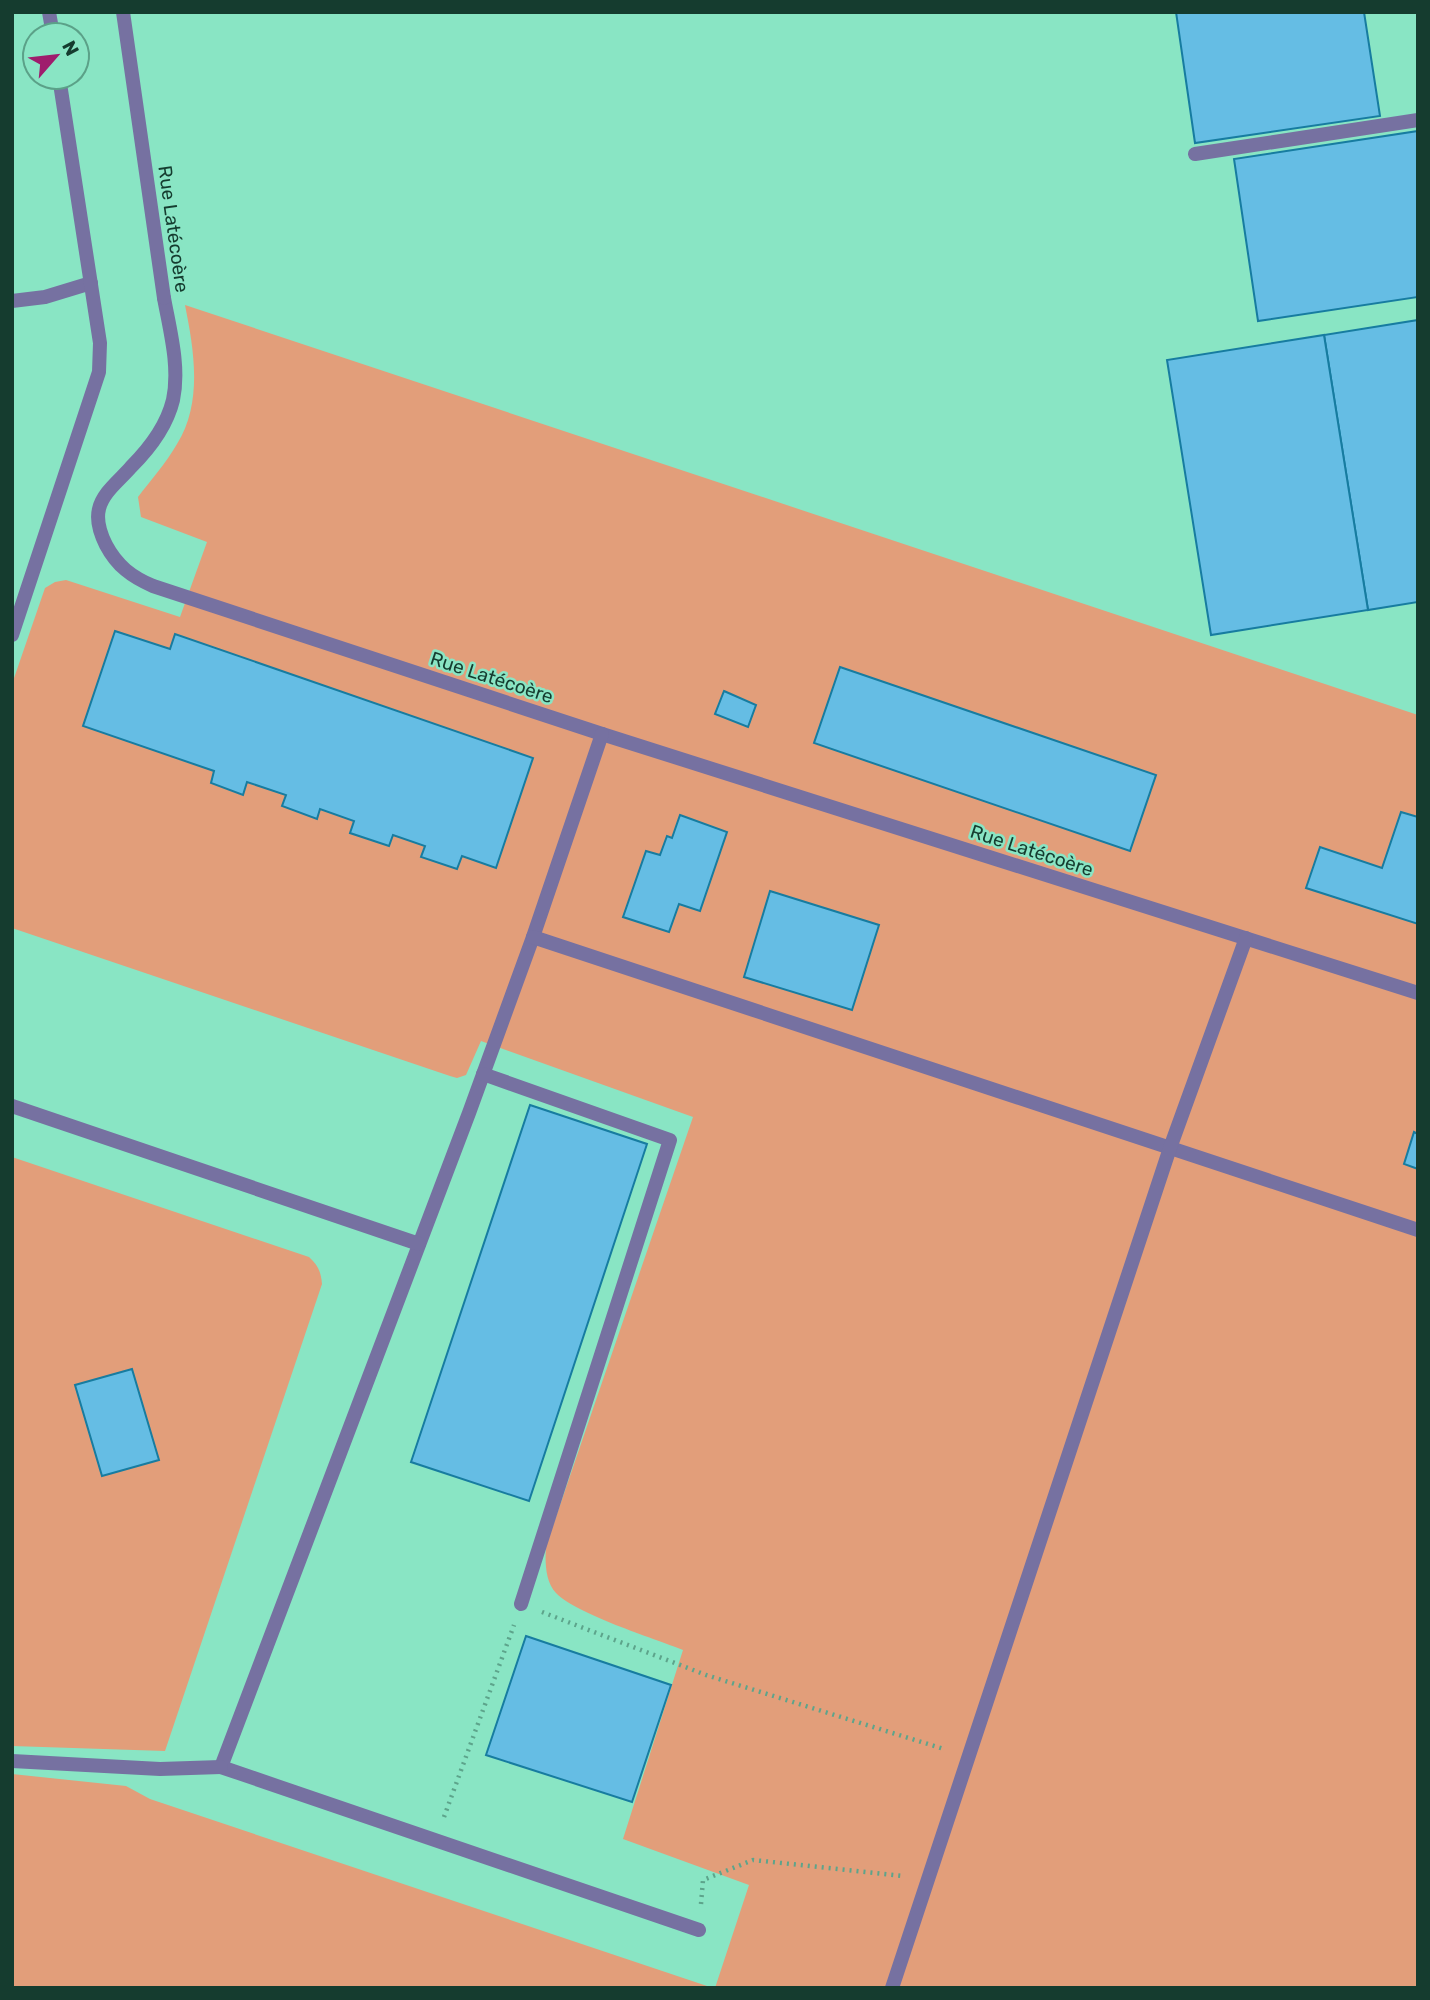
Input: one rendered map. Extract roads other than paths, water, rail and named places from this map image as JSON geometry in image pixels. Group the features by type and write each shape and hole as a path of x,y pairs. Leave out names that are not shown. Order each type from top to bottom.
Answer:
{"street":[{"name":"Rue Latécoère","path":"122,12 176,368 173,400 162,430 112,487 98,510 100,534 113,559 132,576 153,586 602,734 1418,993"},
{"path":"12,635 99,373 100,343 61,91"},
{"path":"1195,154 1418,120"},
{"path":"12,301 45,297 91,283"},
{"path":"221,1767 483,1074 602,734"},
{"path":"533,937 1418,1230"},
{"path":"892,1988 1170,1148 1245,938"},
{"path":"483,1074 670,1140 522,1604"},
{"path":"12,1106 419,1244"},
{"path":"12,1761 160,1769 221,1767 699,1930"}]}
